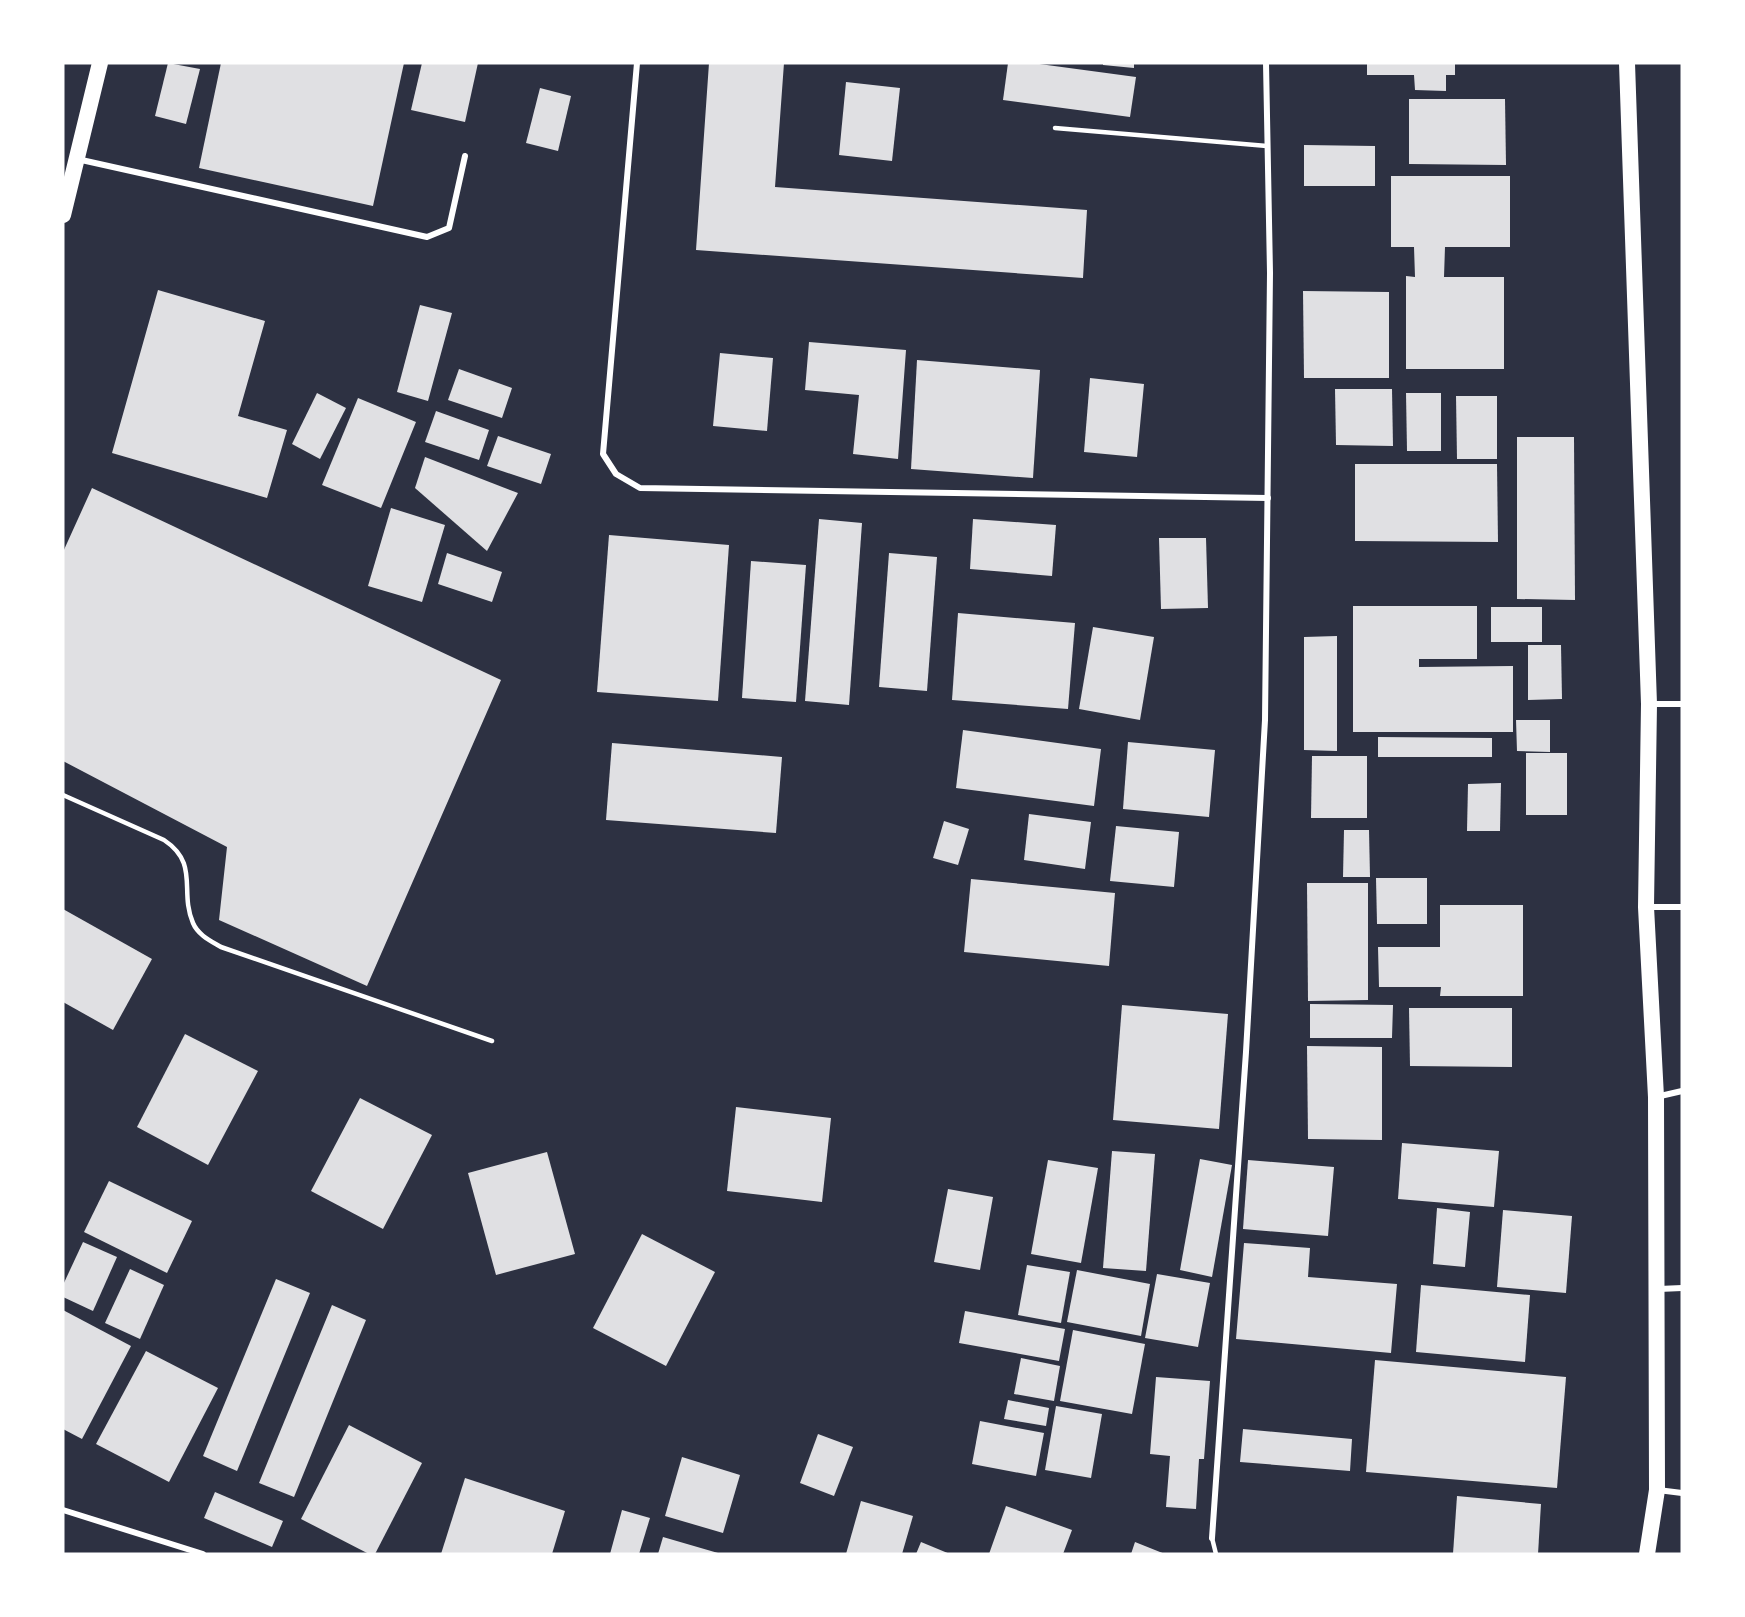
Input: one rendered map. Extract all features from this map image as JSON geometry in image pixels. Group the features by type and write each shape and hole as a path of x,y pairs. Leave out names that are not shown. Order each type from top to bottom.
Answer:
{"highway":[{"path":"63,215 100,63"},
{"path":"1627,63 1649,704 1646,907 1656,1097 1657,1490 1647,1554"}],"street":[{"path":"637,63 603,454 616,474 640,488 1268,498"},
{"path":"1212,1539 1246,1052 1265,720 1270,273 1266,63"},
{"path":"77,159 427,237 449,228 465,156"},
{"path":"1649,704 1682,704"},
{"path":"1646,907 1682,907"},
{"path":"1656,1097 1682,1091"},
{"path":"1658,1289 1682,1288"},
{"path":"1657,1490 1682,1493"},
{"path":"63,1510 203,1554"}],"lane":[{"path":"1055,128 1267,146"},
{"path":"63,795 164,840 178,851 186,866 187,898 193,923 206,938 221,947 492,1041"},
{"path":"1212,1539 1216,1554"}],"building":[{"path":"168,63 200,69 186,124 155,116"},
{"path":"221,63 404,63 373,206 199,168"},
{"path":"422,63 478,63 465,122 411,110"},
{"path":"709,63 784,63 775,187 1087,210 1083,278 696,250"},
{"path":"1008,63 1032,63 1136,77 1130,117 1003,100"},
{"path":"1103,63 1134,63 1134,68 1103,65"},
{"path":"1367,63 1455,63 1455,75 1446,75 1446,91 1415,90 1414,75 1367,75"},
{"path":"846,82 900,88 892,161 839,155"},
{"path":"540,88 571,96 558,151 526,143"},
{"path":"1409,99 1505,99 1506,165 1409,164"},
{"path":"1304,145 1375,146 1375,186 1304,186"},
{"path":"1391,176 1510,176 1510,247 1445,247 1444,277 1504,277 1504,369 1406,369 1406,276 1415,277 1414,247 1391,247"},
{"path":"158,290 265,321 238,416 287,430 267,498 112,453"},
{"path":"1303,291 1389,292 1389,378 1304,378"},
{"path":"420,305 452,313 428,401 397,392"},
{"path":"809,342 906,350 898,459 853,454 859,395 805,390"},
{"path":"720,353 773,358 767,431 713,426"},
{"path":"917,360 1040,370 1033,478 911,469"},
{"path":"459,369 512,388 502,418 448,400"},
{"path":"1090,378 1144,384 1137,457 1084,452"},
{"path":"1335,389 1392,389 1393,446 1336,445"},
{"path":"317,393 346,408 320,459 292,444"},
{"path":"1406,393 1441,393 1441,451 1407,451"},
{"path":"1456,396 1497,396 1497,459 1457,459"},
{"path":"358,398 416,422 381,508 322,485"},
{"path":"436,411 489,430 479,460 425,442"},
{"path":"498,436 551,454 541,484 487,466"},
{"path":"1517,437 1574,437 1575,600 1517,599"},
{"path":"425,457 518,493 487,551 415,488"},
{"path":"1355,464 1497,464 1498,542 1355,541"},
{"path":"92,488 501,680 367,986 219,920 227,847 63,761 63,552"},
{"path":"391,508 445,525 422,602 368,586"},
{"path":"819,519 862,523 849,705 805,701"},
{"path":"973,519 1056,525 1052,576 970,569"},
{"path":"609,535 729,545 718,701 597,692"},
{"path":"1159,538 1206,538 1208,608 1161,609"},
{"path":"447,553 502,572 492,602 438,584"},
{"path":"889,553 937,557 927,691 879,687"},
{"path":"751,561 806,565 796,702 742,698"},
{"path":"1353,606 1477,606 1477,659 1419,659 1419,667 1513,666 1513,732 1353,732"},
{"path":"1491,607 1542,607 1542,642 1491,642"},
{"path":"958,613 1075,623 1068,709 952,700"},
{"path":"1093,627 1154,637 1140,720 1079,709"},
{"path":"1337,636 1337,751 1304,750 1304,637"},
{"path":"1528,645 1561,645 1562,699 1528,700"},
{"path":"1516,720 1550,720 1550,752 1517,751"},
{"path":"963,730 1101,749 1094,806 956,788"},
{"path":"1378,737 1492,738 1492,757 1378,757"},
{"path":"1128,742 1215,750 1209,817 1123,809"},
{"path":"612,743 782,757 776,833 606,820"},
{"path":"1526,753 1567,753 1567,815 1526,815"},
{"path":"1312,756 1367,756 1367,818 1311,818"},
{"path":"1501,783 1500,831 1467,831 1468,784"},
{"path":"1029,814 1091,822 1085,869 1024,860"},
{"path":"944,821 969,829 958,865 933,858"},
{"path":"1116,826 1179,832 1174,887 1110,881"},
{"path":"1344,830 1369,830 1370,877 1343,877"},
{"path":"1376,878 1427,878 1427,924 1377,924"},
{"path":"971,879 1115,893 1109,966 964,952"},
{"path":"1307,883 1368,883 1368,1000 1308,1001"},
{"path":"1440,905 1523,905 1523,996 1440,996 1441,987 1379,987 1378,947 1440,947"},
{"path":"63,909 152,959 113,1030 63,1002"},
{"path":"1310,1004 1393,1005 1392,1038 1310,1038"},
{"path":"1122,1005 1228,1014 1219,1129 1113,1120"},
{"path":"1409,1008 1512,1008 1512,1067 1410,1066"},
{"path":"185,1034 258,1071 208,1165 137,1127"},
{"path":"1307,1046 1382,1047 1382,1140 1308,1139"},
{"path":"360,1098 432,1135 383,1229 311,1191"},
{"path":"736,1107 831,1118 822,1202 727,1191"},
{"path":"1402,1143 1499,1151 1494,1207 1398,1199"},
{"path":"1112,1151 1155,1154 1146,1271 1103,1268"},
{"path":"547,1152 575,1254 496,1275 468,1173"},
{"path":"1200,1159 1232,1165 1212,1277 1180,1270"},
{"path":"1048,1160 1098,1168 1081,1263 1031,1254"},
{"path":"1248,1160 1334,1167 1328,1236 1243,1229"},
{"path":"109,1181 192,1221 167,1273 84,1232"},
{"path":"948,1189 993,1197 980,1270 934,1262"},
{"path":"1437,1208 1470,1212 1465,1267 1433,1264"},
{"path":"1503,1210 1572,1216 1566,1293 1497,1287"},
{"path":"642,1234 715,1272 666,1366 593,1328"},
{"path":"83,1242 117,1257 93,1311 63,1297 63,1285"},
{"path":"1244,1243 1310,1248 1308,1277 1397,1284 1391,1353 1236,1339"},
{"path":"1027,1265 1070,1272 1061,1323 1018,1315"},
{"path":"130,1269 164,1285 140,1339 105,1323"},
{"path":"1077,1270 1150,1284 1141,1336 1067,1322"},
{"path":"1157,1274 1210,1283 1198,1347 1145,1338"},
{"path":"276,1279 310,1293 237,1471 203,1456"},
{"path":"1421,1285 1530,1295 1525,1362 1416,1352"},
{"path":"332,1305 366,1320 294,1497 259,1483"},
{"path":"63,1310 131,1346 82,1439 63,1429"},
{"path":"965,1311 1065,1329 1059,1361 959,1343"},
{"path":"1073,1330 1145,1344 1132,1414 1060,1401"},
{"path":"146,1351 218,1388 169,1482 96,1444"},
{"path":"1021,1358 1060,1366 1054,1401 1014,1394"},
{"path":"1375,1360 1566,1377 1557,1488 1366,1472"},
{"path":"1156,1377 1210,1381 1204,1459 1199,1459 1196,1509 1166,1507 1170,1456 1150,1454"},
{"path":"1008,1400 1049,1408 1046,1426 1004,1419"},
{"path":"1056,1406 1102,1414 1091,1478 1045,1470"},
{"path":"980,1421 1044,1433 1036,1476 972,1464"},
{"path":"349,1425 422,1463 375,1554 369,1554 301,1519"},
{"path":"1243,1429 1352,1439 1350,1471 1240,1462"},
{"path":"818,1434 853,1447 834,1496 800,1483"},
{"path":"682,1457 740,1475 723,1533 665,1516"},
{"path":"465,1478 565,1511 552,1554 441,1554"},
{"path":"215,1492 283,1521 272,1547 204,1518"},
{"path":"1457,1496 1541,1504 1538,1554 1453,1554"},
{"path":"861,1501 913,1516 902,1554 846,1554"},
{"path":"1006,1506 1072,1530 1063,1554 989,1554"},
{"path":"622,1510 650,1518 639,1554 610,1554"},
{"path":"663,1537 718,1553 718,1554 658,1554"},
{"path":"921,1542 950,1554 916,1554"},
{"path":"1135,1542 1165,1554 1131,1554"}]}
